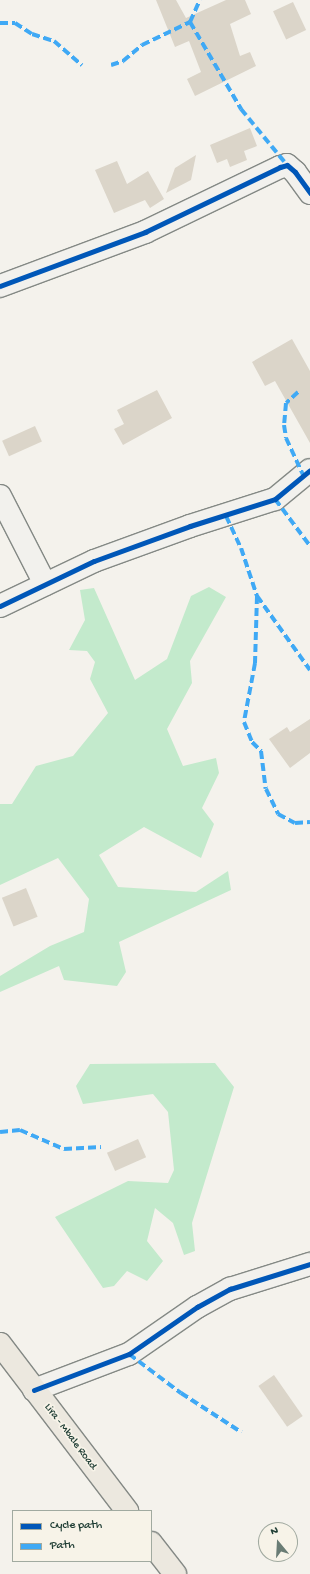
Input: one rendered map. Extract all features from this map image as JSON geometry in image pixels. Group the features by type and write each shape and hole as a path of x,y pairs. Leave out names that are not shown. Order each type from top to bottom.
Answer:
{"main road":[{"name":"Lira - Mbale Road","path":"0,1344 126,1510"},
{"path":"152,1544 175,1574"}],"street":[{"path":"0,286 146,232 280,167 287,165 295,172 310,193"},
{"path":"0,606 94,561 190,526 275,499 310,470"},
{"path":"0,496 45,584"},
{"path":"34,1390 129,1354 197,1307 230,1289 310,1264"}],"green space":[{"path":"209,587 226,597 190,661 192,683 167,729 183,766 216,758 219,773 202,808 214,824 201,858 144,827 99,855 118,887 196,892 228,871 231,890 119,942 126,972 117,986 64,980 59,966 0,992 0,976 50,946 84,932 89,899 58,858 0,885 0,804 12,804 36,766 73,756 108,713 90,679 95,662 87,651 69,650 85,620 80,590 94,588 135,680 167,659 191,596"},
{"path":"215,1063 234,1087 192,1223 195,1251 184,1255 173,1223 155,1208 147,1241 163,1261 147,1281 127,1271 114,1286 103,1288 55,1217 128,1181 168,1183 174,1170 168,1112 153,1094 83,1104 76,1086 90,1064"}],"building":[{"path":"156,0 176,0 186,18 226,0 245,0 251,14 230,24 240,56 250,52 256,66 195,96 187,79 201,72 189,41 175,47"},
{"path":"293,2 306,30 286,39 273,11"},
{"path":"250,128 257,146 244,151 247,160 230,167 227,159 217,163 210,145"},
{"path":"196,155 191,180 166,193 175,168"},
{"path":"117,161 127,184 148,171 164,199 150,208 145,200 114,213 95,170"},
{"path":"292,339 310,371 310,443 275,381 265,386 252,362"},
{"path":"157,390 172,418 123,445 114,429 124,424 117,410"},
{"path":"35,426 42,442 9,456 2,441"},
{"path":"310,719 310,753 290,768 269,739 287,727 290,732"},
{"path":"26,888 38,917 14,926 2,898"},
{"path":"138,1139 146,1157 115,1171 107,1153"},
{"path":"274,1375 303,1416 287,1427 258,1386"}],"marked path":[{"path":"190,22 200,0"},
{"path":"111,65 123,61 142,45 190,22 241,109 287,165"},
{"path":"0,23 15,23 32,34 54,41 82,65"},
{"path":"298,392 286,403 284,425 286,438 304,477"},
{"path":"275,499 310,546"},
{"path":"226,516 241,548 257,596 255,663 244,722 252,742 261,751 266,789 278,814 295,823 310,822"},
{"path":"257,596 310,670"},
{"path":"0,1132 20,1130 64,1149 101,1147"},
{"path":"129,1354 181,1393 241,1432"}],"cycle path":[{"path":"0,286 145,232 280,167 287,165 295,172 310,193"},
{"path":"0,606 94,561 190,526 275,499 310,470"},
{"path":"34,1390 129,1354 197,1307 230,1289 310,1264"}]}
